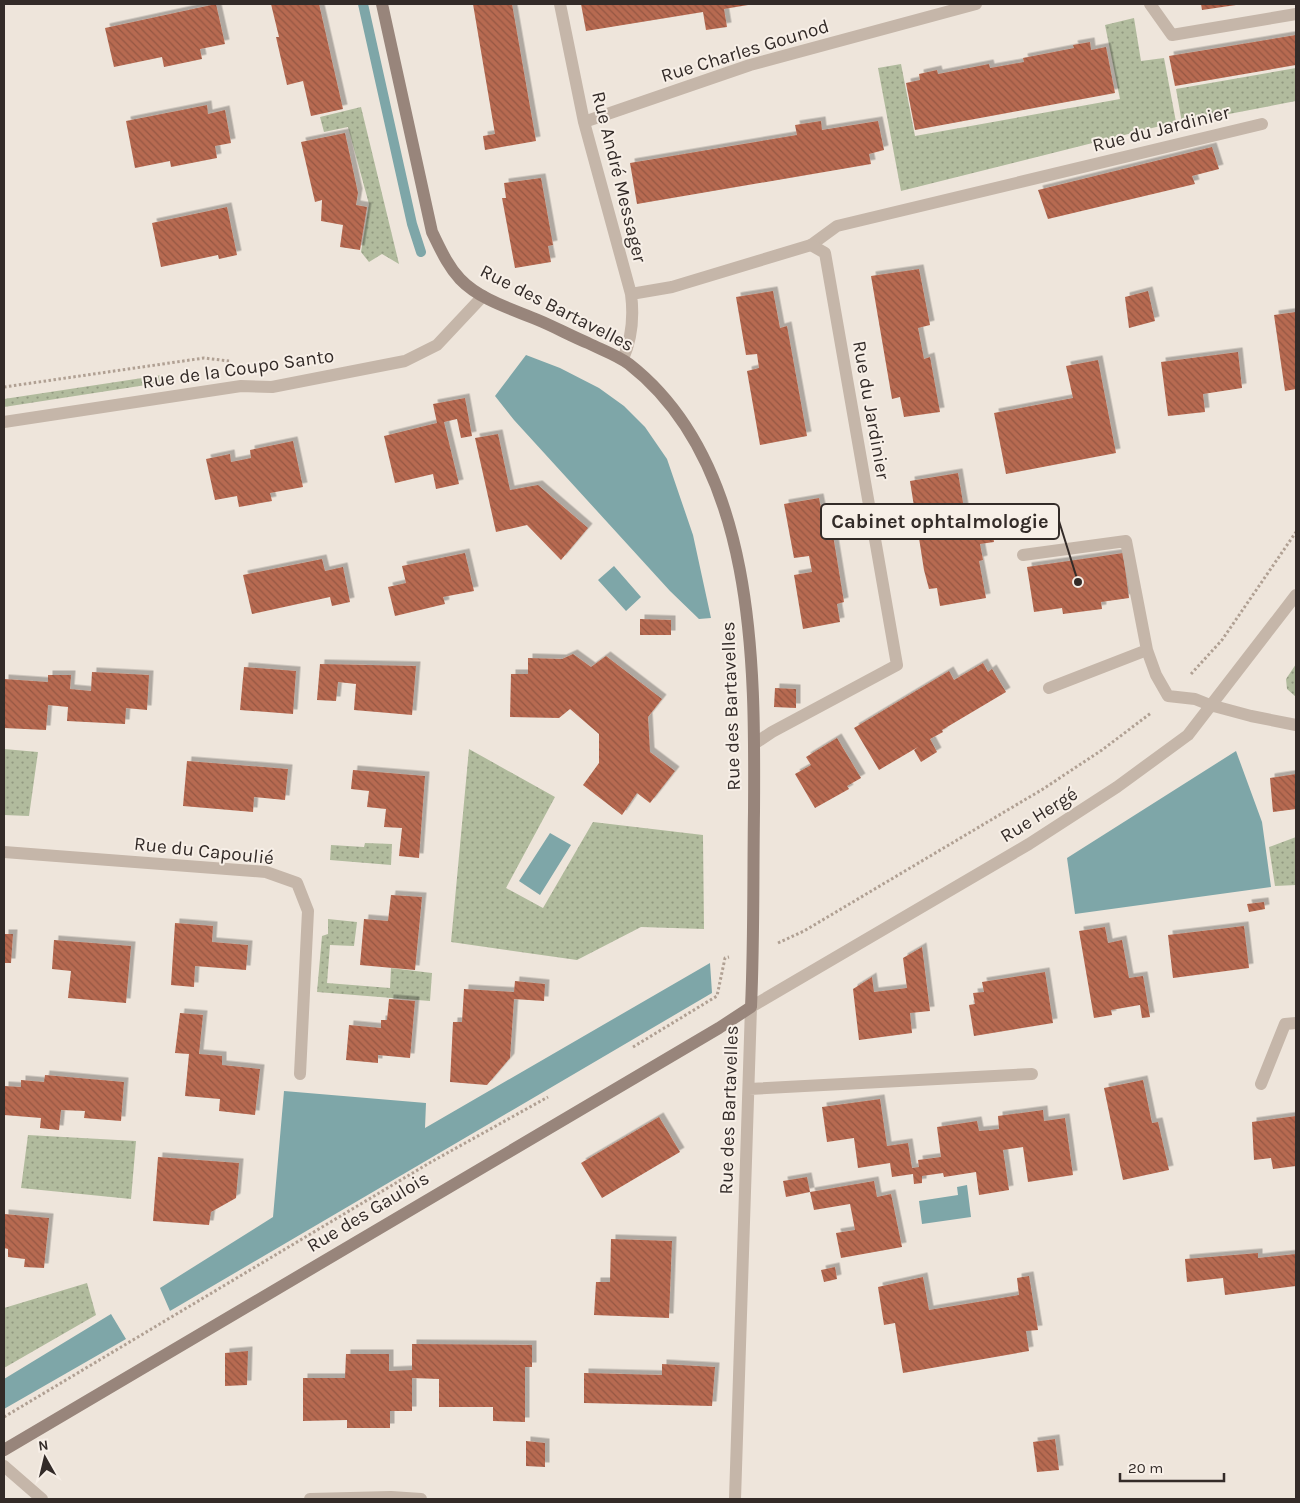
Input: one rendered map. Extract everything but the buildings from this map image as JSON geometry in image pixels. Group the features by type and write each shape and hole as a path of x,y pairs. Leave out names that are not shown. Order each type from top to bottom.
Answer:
{"street":[{"name":"Rue des Bartavelles","path":"382,4 432,232 445,258 461,280 483,296 623,359 648,379 676,410 698,443 719,492 738,563 751,644 754,744 749,1089 735,1499"},
{"name":"Rue André Messager","path":"560,4 584,122 631,294 634,312 630,344 623,359"},
{"name":"Rue Charles Gounod","path":"584,122 750,65 976,4"},
{"path":"1150,4 1172,34 1296,14"},
{"name":"Rue du Jardinier","path":"631,294 672,287 811,245 837,226 1262,124"},
{"name":"Rue du Jardinier","path":"754,744 772,732 897,665 824,253 811,245"},
{"name":"Rue de la Coupo Santo","path":"4,422 242,386 280,386 405,361 437,345 483,296"},
{"path":"1023,555 1126,541 1146,650 1156,676 1168,696 1195,699 1251,716 1296,725"},
{"name":"Rue Hergé","path":"751,1007 1028,844 1117,787 1188,735 1296,595"},
{"path":"1049,688 1146,650"},
{"name":"Rue du Capoulié","path":"4,852 266,872 297,883 308,911 300,1074"},
{"name":"Rue des Gaulois","path":"4,1450 720,1028 751,1007"},
{"path":"1261,1084 1285,1024 1296,1022"},
{"path":"749,1089 1032,1074"},
{"path":"4,1466 42,1499"},
{"path":"310,1499 391,1497 421,1499"}],"path":[{"path":"4,387 204,358 239,363 242,386"},
{"path":"785,940 1043,788 1102,750 1150,714 1222,640 1296,532"},
{"path":"628,1051 717,996 725,958"},
{"path":"4,1417 431,1162 553,1095"}],"green space":[{"path":"1134,18 1141,61 1164,58 1176,122 901,191 878,68 901,64 915,136 1120,99 1105,25"},
{"path":"1296,68 1296,101 1182,123 1176,89"},
{"path":"361,107 399,264 382,254 369,262 361,252 369,204 348,127 324,132 320,117"},
{"path":"162,375 159,383 4,407 4,399"},
{"path":"1296,664 1296,697 1287,689 1286,679"},
{"path":"4,749 38,752 29,816 4,815"},
{"path":"469,749 555,797 506,888 543,908 593,822 703,835 704,929 641,927 577,960 451,942"},
{"path":"1296,837 1296,885 1275,886 1269,847"},
{"path":"365,843 392,844 391,865 330,860 331,845 364,847"},
{"path":"328,919 357,922 354,946 330,945 327,983 390,988 391,968 432,973 430,1001 317,992 322,936 328,934"},
{"path":"28,1135 136,1141 131,1199 21,1188"},
{"path":"87,1283 96,1315 4,1368 4,1308"}],"water":[{"path":"526,355 560,368 599,388 624,406 645,427 667,459 693,535 711,618 699,619 670,591 514,420 495,396"},
{"path":"614,566 641,597 626,611 598,580"},
{"path":"1236,751 1262,822 1271,887 1075,914 1067,858"},
{"path":"550,833 571,845 540,895 519,881"},
{"path":"710,963 712,993 170,1311 160,1288 273,1217 284,1091 426,1103 425,1128"},
{"path":"967,1185 971,1217 922,1224 919,1201 958,1195 957,1187"},
{"path":"111,1314 126,1339 4,1409 4,1379"}],"waterway":[{"path":"363,4 412,224 421,252"}],"place":[{"name":"Cabinet ophtalmologie","path":"1078,582"}]}
